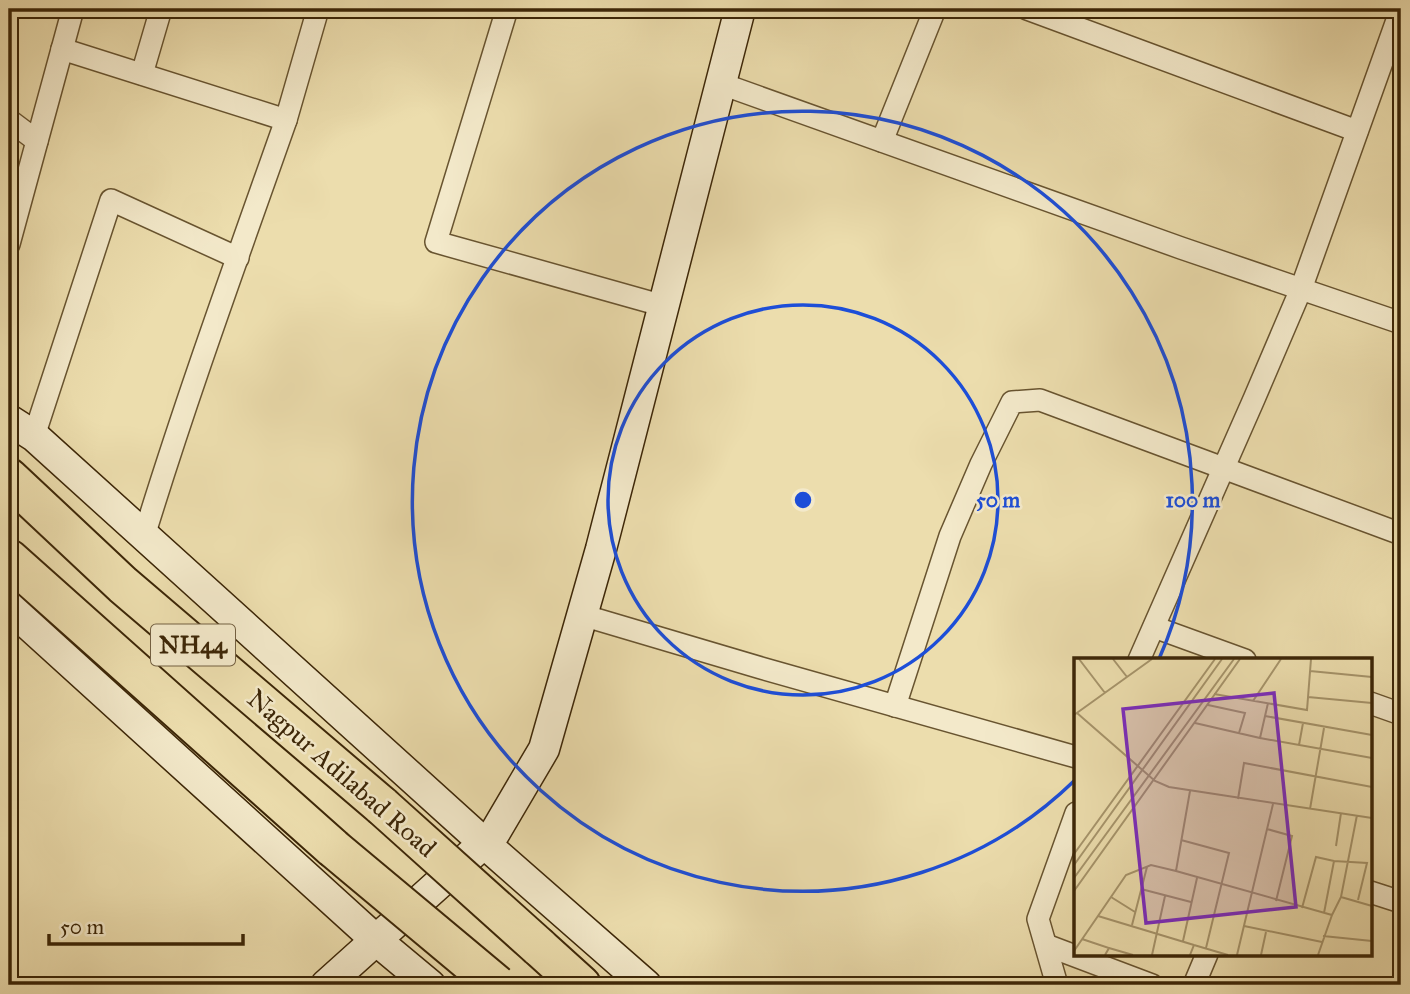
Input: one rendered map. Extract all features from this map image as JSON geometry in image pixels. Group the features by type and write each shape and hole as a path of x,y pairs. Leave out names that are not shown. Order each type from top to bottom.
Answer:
{"highway":[{"name":"Nagpur Adilabad Road","path":"9,478 122,585 382,806 581,985"},
{"name":"NH44","path":"9,559 333,848 497,985"}],"street":[{"path":"9,244 73,9"},
{"path":"142,74 161,9"},
{"path":"144,537 286,120 318,9"},
{"path":"507,9 436,242 664,306"},
{"path":"326,985 494,834 544,749 601,548 740,9"},
{"path":"882,141 935,9"},
{"path":"1027,9 1357,131"},
{"path":"1140,658 1301,289 1401,9"},
{"path":"62,49 286,120"},
{"path":"722,84 1168,244 1401,323"},
{"path":"9,120 37,141"},
{"path":"34,436 111,200 238,258"},
{"path":"895,706 950,536 1012,402 1041,401 1401,534"},
{"path":"9,420 34,436 484,843 646,985"},
{"path":"9,607 376,940 430,985"},
{"path":"582,615 1074,756"},
{"path":"1154,627 1239,658"},
{"path":"1372,704 1401,714"},
{"path":"1057,985 1038,919 1074,819"},
{"path":"1372,893 1401,902"},
{"path":"1046,945 1074,956"},
{"path":"1075,956 1152,985"},
{"path":"1194,985 1206,956"}]}
